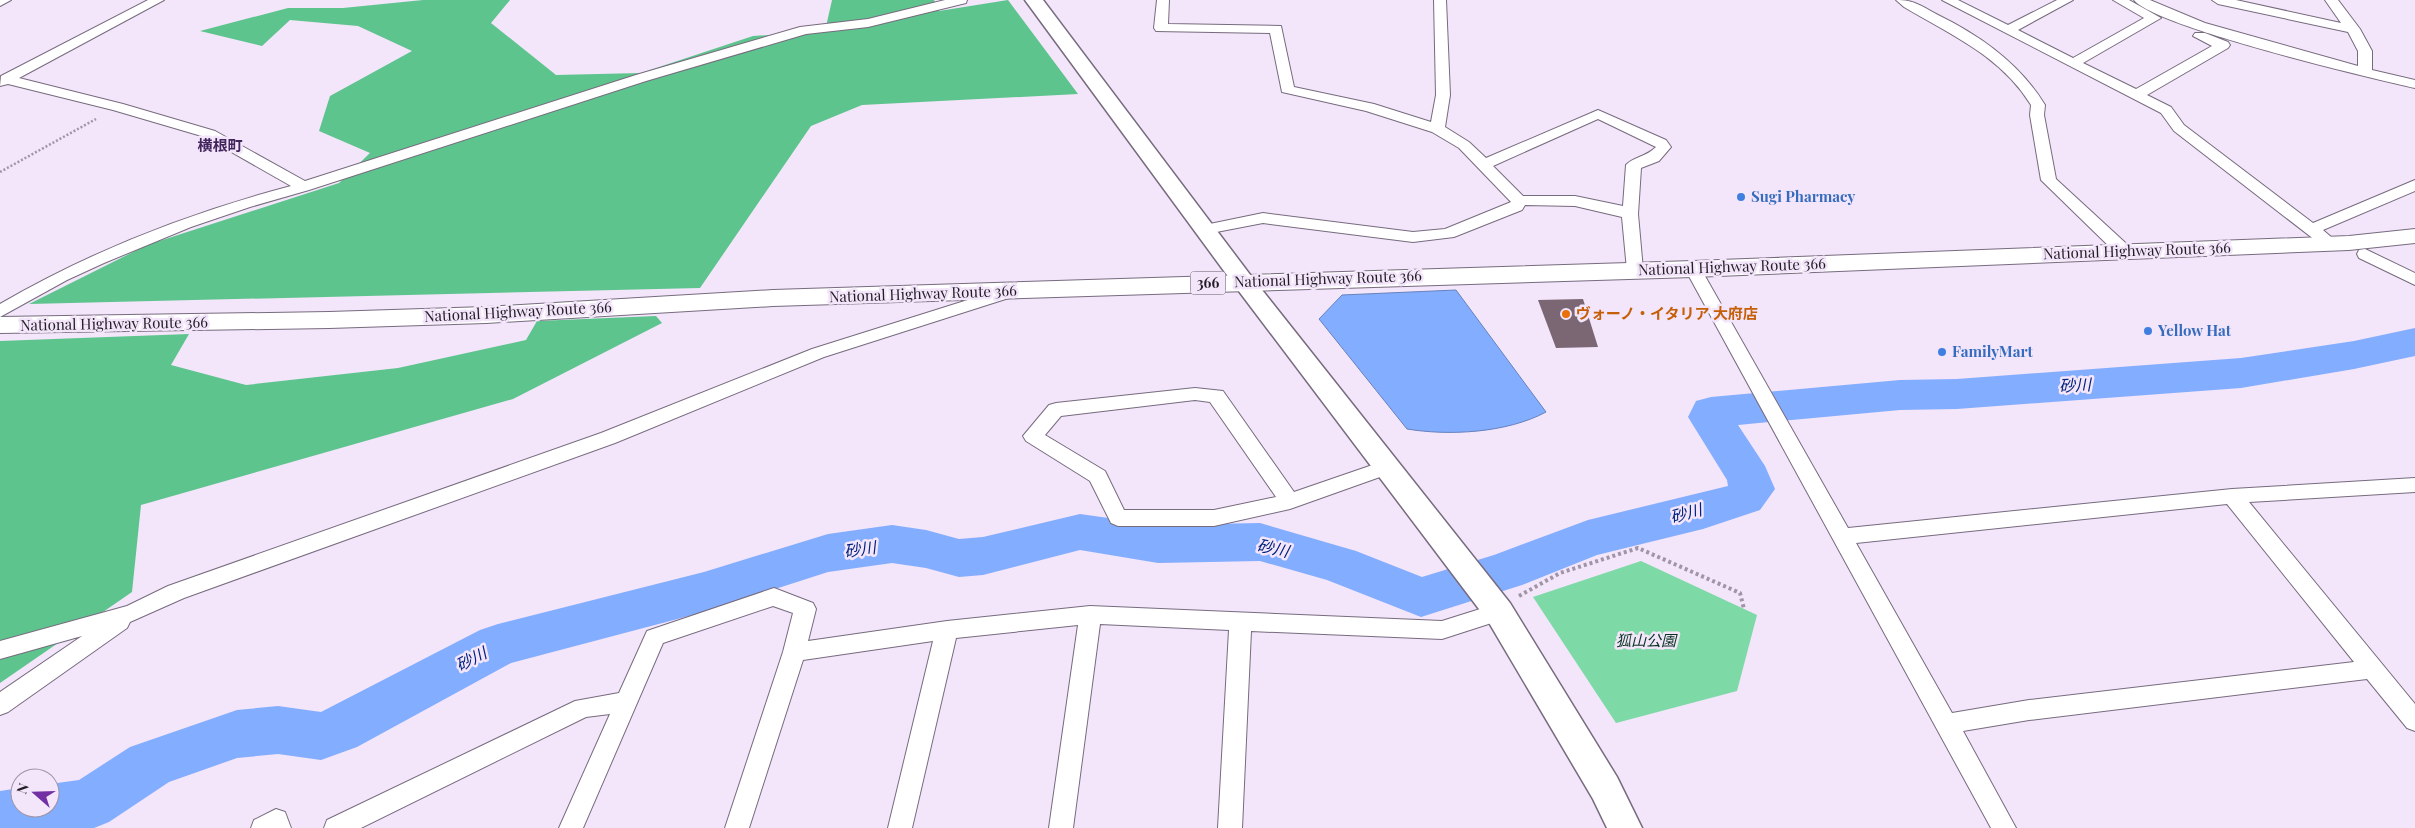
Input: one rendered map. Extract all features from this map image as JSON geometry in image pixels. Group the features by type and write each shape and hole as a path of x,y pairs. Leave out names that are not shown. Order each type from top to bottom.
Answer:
{"highway":[{"name":"National Highway Route 366","path":"0,326 446,316 773,298 1010,292 1243,281 1693,269 2125,252 2321,236 2350,243 2415,236"}],"street":[{"path":"0,2 5,0"},
{"path":"3,80 158,0"},
{"path":"0,311 69,272 148,239 258,199 304,187 642,78 805,30 868,23 961,0"},
{"path":"1034,0 1243,281 1494,606 1606,788 1625,828"},
{"path":"1163,0 1162,28 1276,30 1287,89 1368,107 1436,129 1464,145 1519,201 1545,199 1587,201 1630,214"},
{"path":"1436,129 1443,95 1440,0"},
{"path":"1902,0 1956,30 2000,61 2020,80 2038,105 2037,115 2049,180 2125,252"},
{"path":"1948,0 2166,110 2172,115 2174,123 2179,128 2321,236 2415,186"},
{"path":"2008,30 2067,0"},
{"path":"2119,0 2154,18 2223,45 2137,95"},
{"path":"2140,0 2171,16 2366,73 2415,84"},
{"path":"2331,0 2353,29 2364,51 2366,73"},
{"path":"2225,1 2353,29"},
{"path":"2072,63 2154,18"},
{"path":"3,80 118,107 210,134 249,158 304,187"},
{"path":"1483,165 1598,114 1661,144 1664,147 1654,158 1634,165 1630,214 1635,270"},
{"path":"1206,229 1264,218 1413,237 1448,234 1516,207 1519,201"},
{"path":"2365,254 2415,280"},
{"path":"1693,269 2004,828"},
{"path":"0,650 132,612 176,592 608,438 818,354 1010,292"},
{"path":"1290,501 1216,396 1195,394 1056,410 1034,436 1098,476 1118,518 1214,518 1290,501 1387,467"},
{"path":"1842,537 2232,496 2415,485"},
{"path":"2232,496 2415,722"},
{"path":"571,828 656,637 774,597 805,609 794,652 737,828"},
{"path":"794,652 947,630 1090,615 1240,623 1442,630 1494,606"},
{"path":"0,705 132,612"},
{"path":"1060,828 1090,615"},
{"path":"1230,828 1240,623"},
{"path":"900,828 947,630"},
{"path":"1945,724 2030,710 2372,669"},
{"path":"336,828 583,708 627,702"},
{"path":"263,828 276,820 279,828"}],"path":[{"path":"0,172 118,107"},
{"path":"1494,606 1528,588 1584,565 1638,548 1740,593 1744,609"}],"green space":[{"path":"423,0 510,0 491,23 556,75 641,73 753,36 825,31 832,0 934,0 939,11 1008,0 1078,94 862,105 811,126 700,288 29,304 147,245 339,183 370,153 319,131 330,96 412,51 358,26 290,20 262,46 200,31 288,8 343,8"},
{"path":"656,316 662,323 513,399 141,505 132,592 0,683 0,341 189,334 171,365 246,385 398,368 526,340 537,321"},
{"name":"狐山公園","path":"1641,561 1757,615 1737,691 1616,723 1533,597"}],"water":[{"path":"1456,290 1546,412 1514,424 1478,431 1441,432 1407,429 1319,319 1342,295"}],"building":[{"name":"ヴォーノ・イタリア 大府店","path":"1583,299 1598,347 1556,348 1538,300"}],"waterway":[{"name":"砂川","path":"0,817 89,804 150,764 237,734 278,730 321,736 338,730 498,645 704,592 828,553 892,544 926,549 959,558 983,556 1080,532 1158,544 1260,542 1339,565 1421,597 1505,571 1588,539 1703,511 1744,498 1752,489 1749,478 1710,417 1711,412 1900,395 1957,394 2241,373 2354,355 2415,342"}],"place":[{"name":"Sugi Pharmacy","path":"1741,197"},
{"name":"ヴォーノ・イタリア 大府店","path":"1566,314"},
{"name":"Yellow Hat","path":"2148,331"},
{"name":"FamilyMart","path":"1942,352"}],"district":[{"name":"横根町","path":"220,146"}]}
